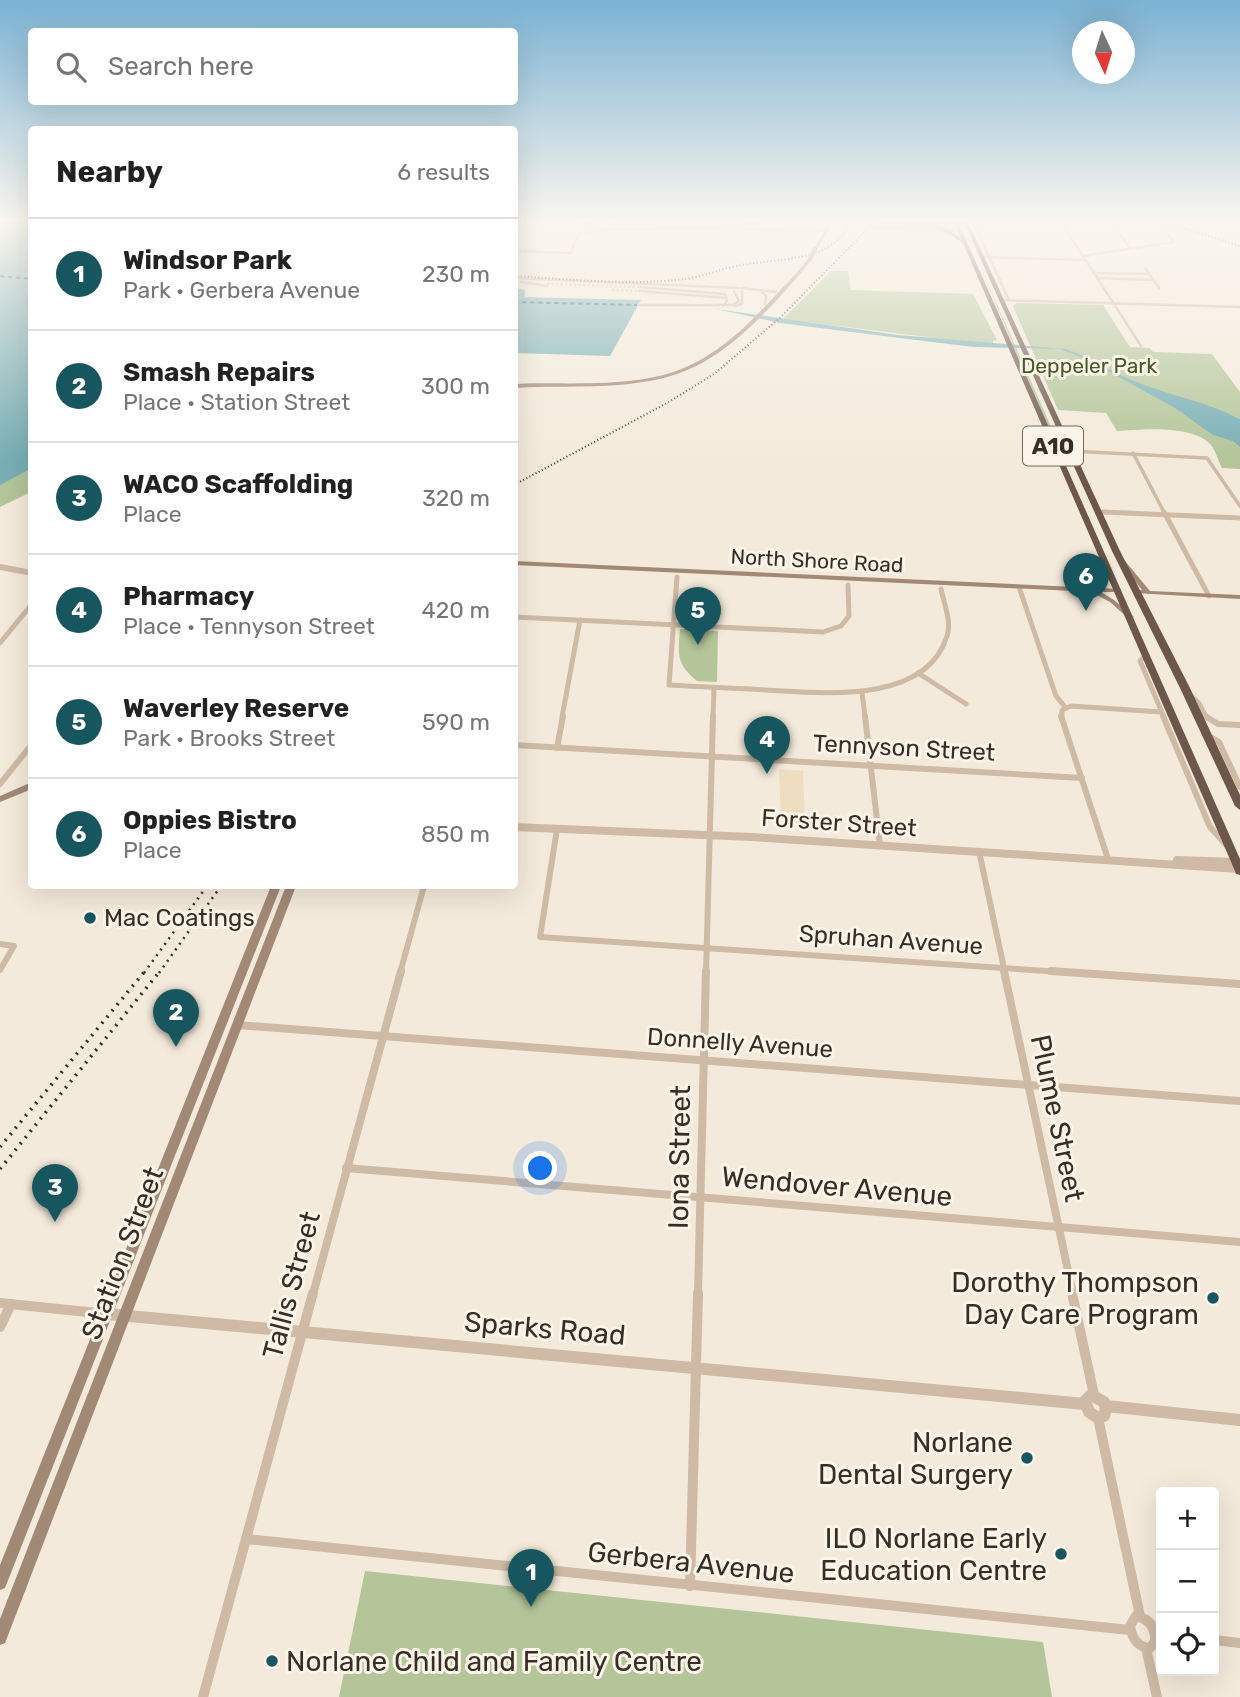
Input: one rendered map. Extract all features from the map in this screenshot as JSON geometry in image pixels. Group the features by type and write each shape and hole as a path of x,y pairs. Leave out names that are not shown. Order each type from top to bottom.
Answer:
{"highway":[{"name":"A10","path":"990,301 1238,865"},
{"name":"A10","path":"1002,301 1098,512 1188,693 1240,806"},
{"path":"1048,435 1055,432 1050,419 1051,411"},
{"path":"1119,591 1136,592"}],"main road":[{"path":"757,315 768,301"},
{"path":"518,385 604,385 666,375 710,358 729,344 769,301"},
{"path":"1119,556 1148,593"},
{"name":"North Shore Road","path":"518,563 1021,590 1119,591"},
{"path":"1089,590 1110,599 1131,618"},
{"path":"1136,592 1240,597"},
{"path":"0,799 28,787"},
{"name":"Station Street","path":"0,1583 275,889"},
{"name":"Station Street","path":"0,1638 290,889"}],"street":[{"path":"723,305 725,301"},
{"path":"723,305 738,301"},
{"path":"638,305 723,305 742,304 741,301"},
{"path":"1051,301 1239,308"},
{"path":"1114,303 1141,345"},
{"path":"1070,451 1208,458 1240,506"},
{"path":"1133,453 1209,596"},
{"path":"1098,512 1240,517"},
{"path":"0,567 28,572"},
{"path":"677,577 669,685 827,694 882,688 918,673 938,653 946,638 948,623 941,589"},
{"path":"518,617 813,632 834,629 844,624 851,614 848,585"},
{"path":"1021,590 1056,696 1065,707 1161,712"},
{"path":"0,643 28,609"},
{"path":"557,748 580,620"},
{"path":"1147,655 1140,660 1210,827 1238,865"},
{"path":"918,673 966,704"},
{"name":"Iona Street","path":"690,1586 714,688"},
{"path":"862,692 880,846"},
{"path":"1188,693 1199,703 1207,719 1218,724 1240,725"},
{"path":"1065,707 1061,715 1108,859"},
{"path":"1218,724 1206,732 1219,742 1240,787"},
{"name":"Tennyson Street","path":"518,745 1082,778"},
{"path":"0,784 28,750"},
{"name":"Forster Street","path":"518,827 710,835 1238,865"},
{"name":"Spruhan Avenue","path":"557,829 540,937 1240,984"},
{"name":"Plume Street","path":"979,851 1058,1227 1090,1399"},
{"name":"Tallis Street","path":"203,1697 423,889"},
{"path":"0,944 14,946 0,970"},
{"name":"Donnelly Avenue","path":"237,1025 1240,1101"},
{"name":"Wendover Avenue","path":"346,1168 1240,1242"},
{"name":"Sparks Road","path":"0,1303 696,1367 1090,1399"},
{"path":"0,1327 11,1304"},
{"path":"1100,1397 1106,1406 1104,1416 1098,1418 1091,1415 1090,1399 1100,1397"},
{"path":"1106,1406 1240,1420"},
{"path":"1098,1418 1140,1616 1156,1631"},
{"name":"Gerbera Avenue","path":"246,1539 1130,1630"},
{"path":"1140,1616 1133,1618 1130,1630 1138,1644 1146,1648 1153,1646 1156,1639"},
{"path":"1219,1641 1240,1643"},
{"path":"1146,1648 1157,1697"}],"green space":[{"path":"801,301 977,301 997,340 993,343 974,343 783,319"},
{"path":"995,301 1052,429 1050,433"},
{"name":"Deppeler Park","path":"1017,303 1103,305 1130,347 1150,348 1153,352 1212,354 1240,392 1240,469 1222,468 1211,445 1190,433 1165,430 1117,431 1106,413 1058,410 1013,306"},
{"path":"28,470 28,493 0,507 0,484"},
{"path":"680,629 718,631 717,682 697,681 685,669 679,652"},
{"path":"365,1571 1043,1642 1052,1697 339,1697"}],"shaded area":[{"path":"779,769 803,771 805,827 781,826"}],"water":[{"path":"0,301 28,301 28,470 0,485"},
{"path":"518,301 640,301 610,356 518,353"},
{"path":"716,309 898,335 1065,349 1134,381 1240,419 1240,447 1233,441 1213,435 1175,408 1088,360 1060,349 974,347 780,323"}],"ferry route":[{"path":"518,302 637,305"}],"railway":[{"path":"518,483 667,403 714,374 796,301"},
{"path":"144,973 205,889"},
{"path":"159,973 219,889"},
{"path":"0,1147 145,971"},
{"path":"0,1169 160,971"}],"place":[{"name":"Oppies Bistro","path":"1086,611"},
{"name":"Waverley Reserve","path":"698,645"},
{"name":"Pharmacy","path":"767,774"},
{"name":"Mac Coatings","path":"90,918"},
{"name":"Smash Repairs","path":"176,1047"},
{"name":"WACO Scaffolding","path":"55,1222"},
{"name":"Dorothy Thompson Day Care Program","path":"1213,1298"},
{"name":"Norlane Dental Surgery","path":"1027,1458"},
{"name":"ILO Norlane Early Education Centre","path":"1061,1554"},
{"name":"Windsor Park","path":"531,1607"},
{"name":"Norlane Child and Family Centre","path":"272,1661"}]}
